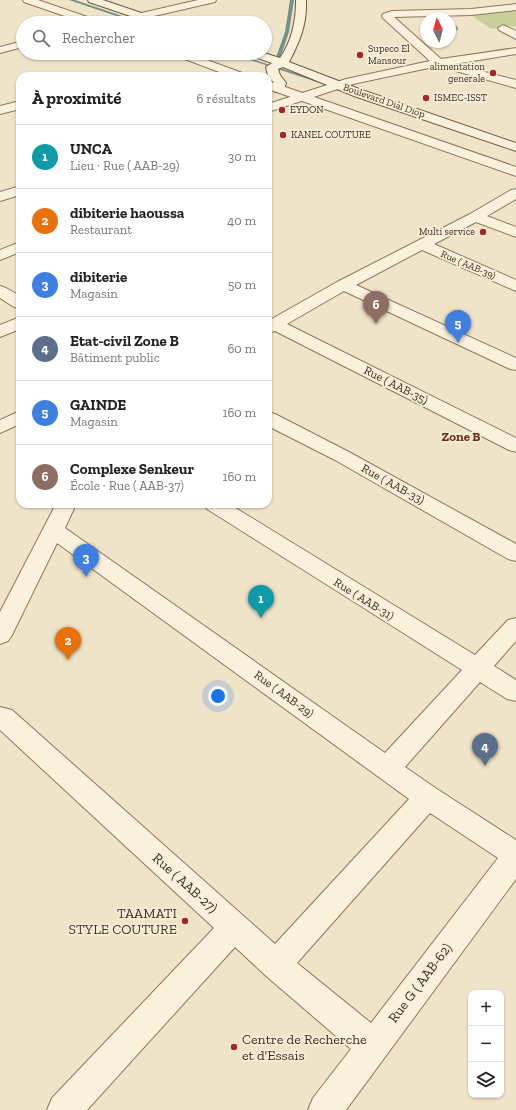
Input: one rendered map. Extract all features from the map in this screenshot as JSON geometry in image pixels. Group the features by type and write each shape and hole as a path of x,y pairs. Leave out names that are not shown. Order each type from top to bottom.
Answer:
{"street":[{"path":"28,0 75,16"},
{"path":"93,0 141,16 210,0"},
{"path":"274,87 280,83 274,76 272,67 283,63 290,51 297,34 302,14 302,0"},
{"path":"516,7 471,12 392,14 387,16 438,63 516,84"},
{"path":"503,28 516,36"},
{"path":"404,32 419,31"},
{"path":"0,50 16,46"},
{"path":"272,107 336,85 438,63 516,51"},
{"name":"Boulevard Dial Diop","path":"272,59 336,85 516,147"},
{"path":"197,60 230,72"},
{"name":"Boulevard Dial Diop","path":"274,87 516,172"},
{"path":"0,110 16,105"},
{"path":"1,195 16,191"},
{"path":"272,326 343,285 475,216 516,192"},
{"path":"475,216 516,232"},
{"name":"Rue ( AAB-39)","path":"420,244 516,286"},
{"path":"0,255 16,249"},
{"path":"343,285 516,365"},
{"path":"0,291 16,301"},
{"path":"0,332 16,324"},
{"name":"Rue ( AAB-35)","path":"272,326 516,446"},
{"path":"0,427 16,419"},
{"name":"Rue ( AAB-33)","path":"272,420 342,456 516,554"},
{"path":"0,635 64,508"},
{"name":"Rue ( AAB-31)","path":"220,508 516,692"},
{"name":"Rue ( AAB-29)","path":"54,530 388,768 427,798 516,856"},
{"path":"388,768 516,626"},
{"name":"Rue ( AAB-27)","path":"0,717 3,717 276,965 373,1046"},
{"path":"276,965 427,798"},
{"name":"Rue G ( AAB-62)","path":"324,1110 516,856"},
{"path":"64,1110 234,927"}],"green space":[{"path":"516,10 516,26 491,29 471,15"}],"waterway":[{"path":"71,0 120,16"},
{"path":"275,67 287,32 292,0"},
{"path":"252,60 336,88"}],"place":[{"name":"Supeco El Mansour","path":"360,55"},
{"name":"alimentation generale","path":"493,73"},
{"name":"ISMEC-ISST","path":"426,98"},
{"name":"EYDON","path":"282,110"},
{"name":"KANEL COUTURE","path":"283,135"},
{"name":"Multi service","path":"483,232"},
{"name":"Complexe Senkeur","path":"376,324"},
{"name":"GAINDE","path":"458,343"},
{"name":"dibiterie","path":"86,577"},
{"name":"UNCA","path":"261,618"},
{"name":"dibiterie haoussa","path":"68,660"},
{"name":"Etat-civil Zone B","path":"485,766"},
{"name":"TAAMATI STYLE COUTURE","path":"185,921"},
{"name":"Centre de Recherche et d'Essais","path":"234,1047"}],"district":[{"name":"Zone B","path":"461,436"}]}
